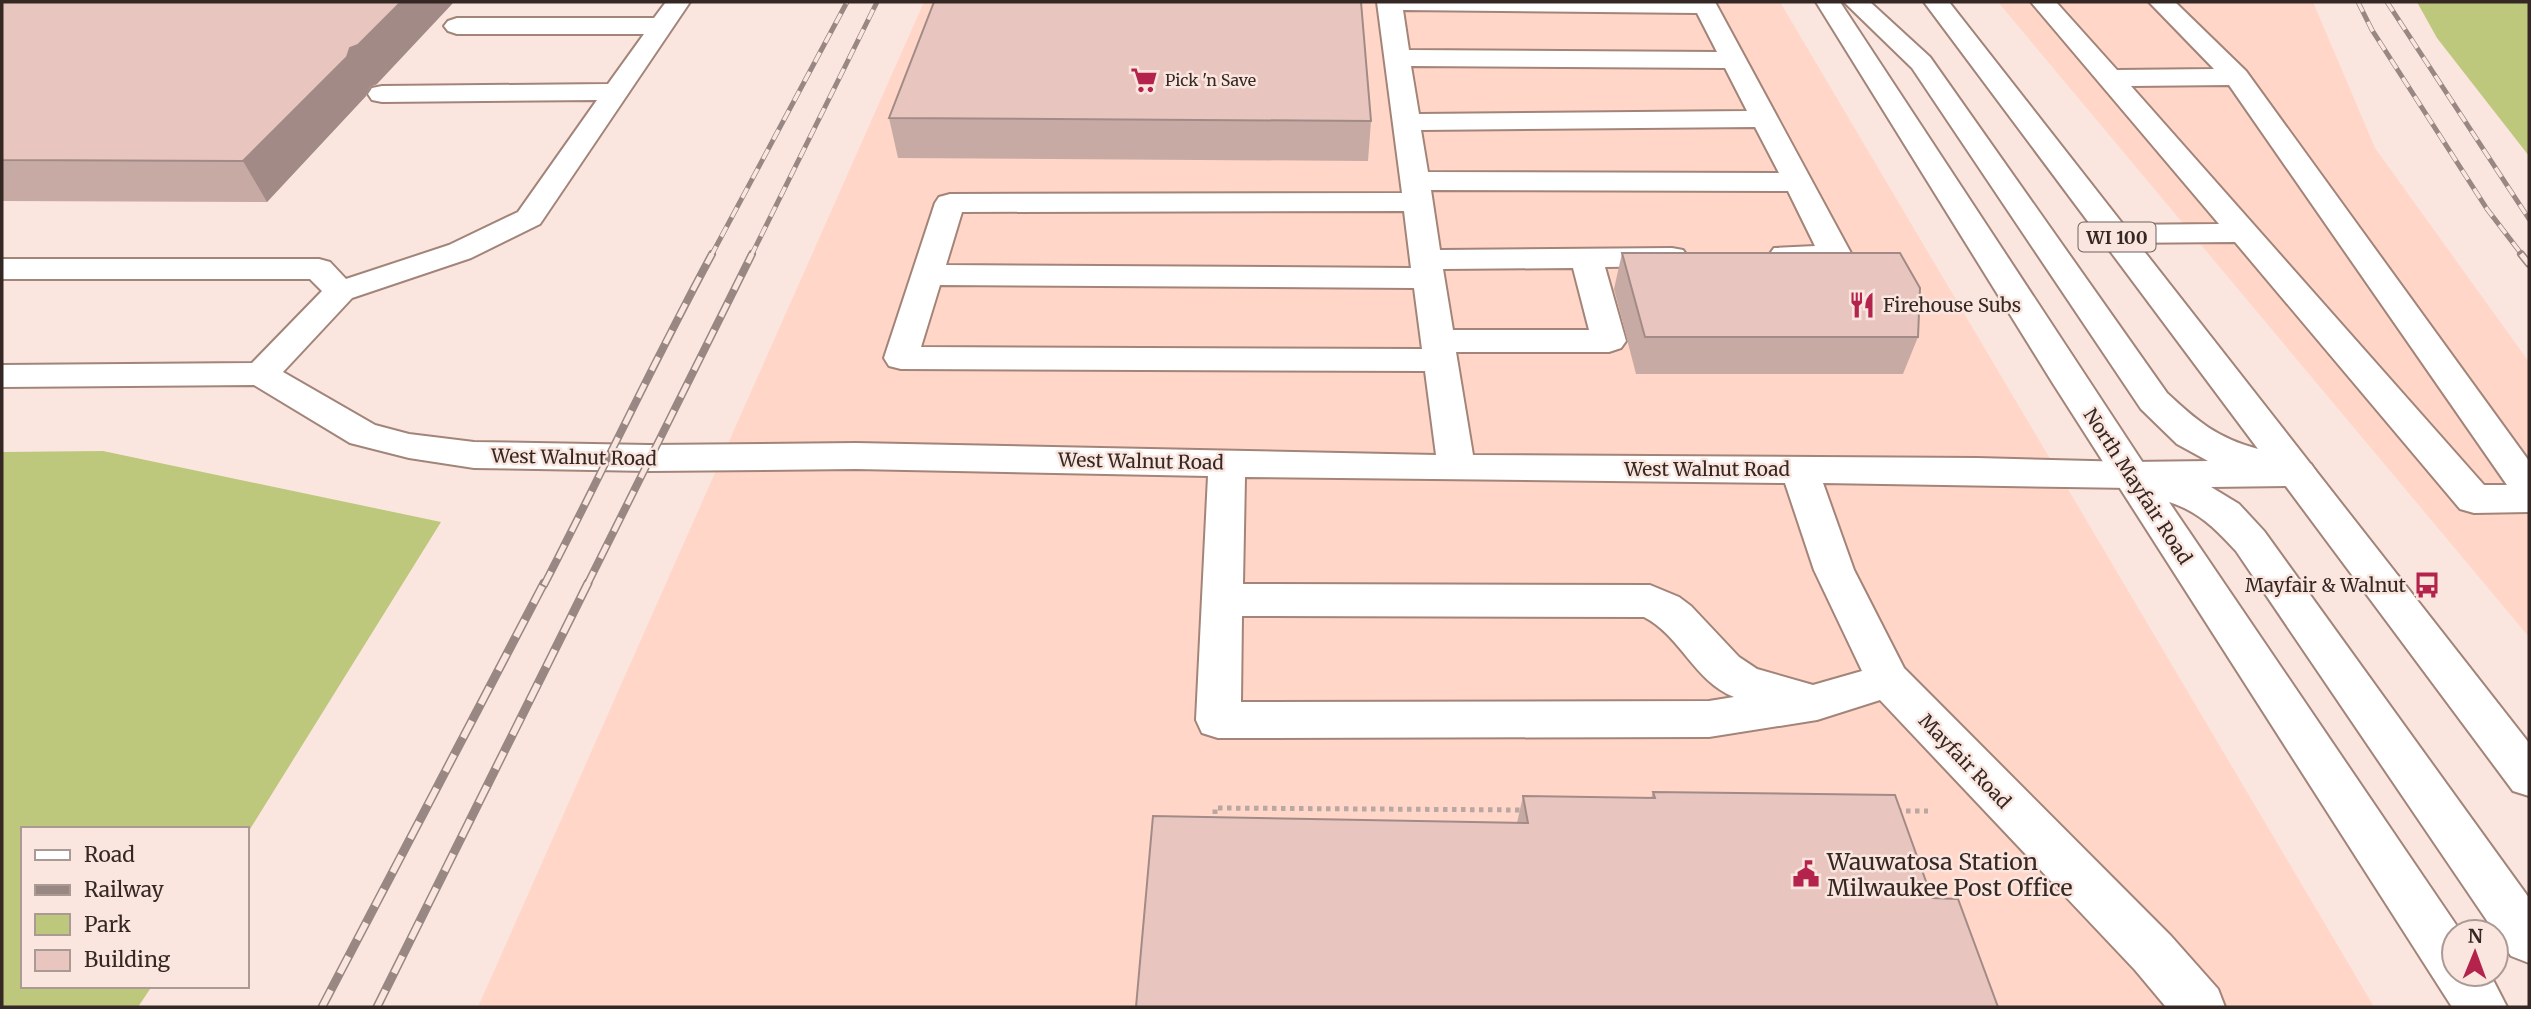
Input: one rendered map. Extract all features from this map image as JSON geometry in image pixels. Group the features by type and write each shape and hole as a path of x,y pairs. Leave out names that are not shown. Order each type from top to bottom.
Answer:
{"main road":[{"path":"2,376 261,374 340,291 436,262 494,239 528,218 678,2"},
{"name":"North Mayfair Road","path":"1828,2 2131,475 2440,945"},
{"path":"1857,2 1921,63 2154,401 2190,435 2221,452 2298,473"},
{"name":"WI 100","path":"1936,2 2529,777"},
{"path":"2043,2 2474,499 2529,499"},
{"path":"2161,2 2237,78 2529,489"},
{"path":"1456,468 1389,3 1706,6 1836,255 1753,256"},
{"path":"457,26 661,26"},
{"path":"1396,58 1734,60"},
{"path":"2110,78 2237,78"},
{"path":"382,94 616,92"},
{"path":"1405,122 1765,119"},
{"path":"1586,258 1609,341 1438,350 901,358 950,203 1798,182"},
{"path":"2114,234 2244,233"},
{"path":"927,275 1427,269 1586,258 1697,257"},
{"path":"2,269 319,269 340,291"},
{"name":"West Walnut Road","path":"261,374 363,434 409,446 474,455 856,456 1456,468 2131,475 2298,473"},
{"path":"1227,463 1218,720 1709,719 1817,702 1888,680"},
{"name":"Mayfair Road","path":"1800,470 1834,570 1888,680 2153,953 2199,1007"},
{"path":"2131,475 2197,497 2225,514 2250,541 2529,939"},
{"path":"1224,600 1650,601 1667,608 1686,624 1735,679 1817,702"},
{"path":"2469,988 2482,1007"}],"path":[{"path":"1214,833 1215,808 1537,810"},
{"path":"1886,811 1928,811"}],"shaded area":[{"path":"924,2 1780,2 2374,1007 478,1007"},
{"path":"1998,2 2313,2 2375,148 2529,362 2529,637"}],"green space":[{"path":"2417,2 2529,2 2529,156 2437,38"},
{"path":"103,451 441,522 248,832 248,827 21,827 21,988 151,988 138,1007 2,1007 2,452"}],"building":[{"path":"2,2 401,2 358,45 350,48 347,57 243,161 2,160"},
{"name":"Pick 'n Save","path":"934,2 1361,2 1371,121 889,118"},
{"path":"1622,253 1900,253 1920,288 1918,337 1645,337"},
{"path":"1653,792 1895,795 1932,898 1958,899 1998,1007 1136,1007 1153,816 1528,823 1523,796 1655,798"}],"railway":[{"path":"711,256 847,2"},
{"path":"751,256 877,2"},
{"path":"2358,2 2372,30 2487,209 2523,256"},
{"path":"2387,2 2529,219"},
{"path":"544,585 712,254"},
{"path":"587,585 752,254"},
{"path":"2521,254 2529,264"},
{"path":"322,1007 544,583"},
{"path":"377,1007 588,583"}],"place":[{"name":"Pick 'n Save","path":"1144,80"},
{"name":"Firehouse Subs","path":"1862,305"},
{"name":"Mayfair & Walnut","path":"2427,585"},
{"name":"Wauwatosa Station Milwaukee Post Office","path":"1806,874"}]}
